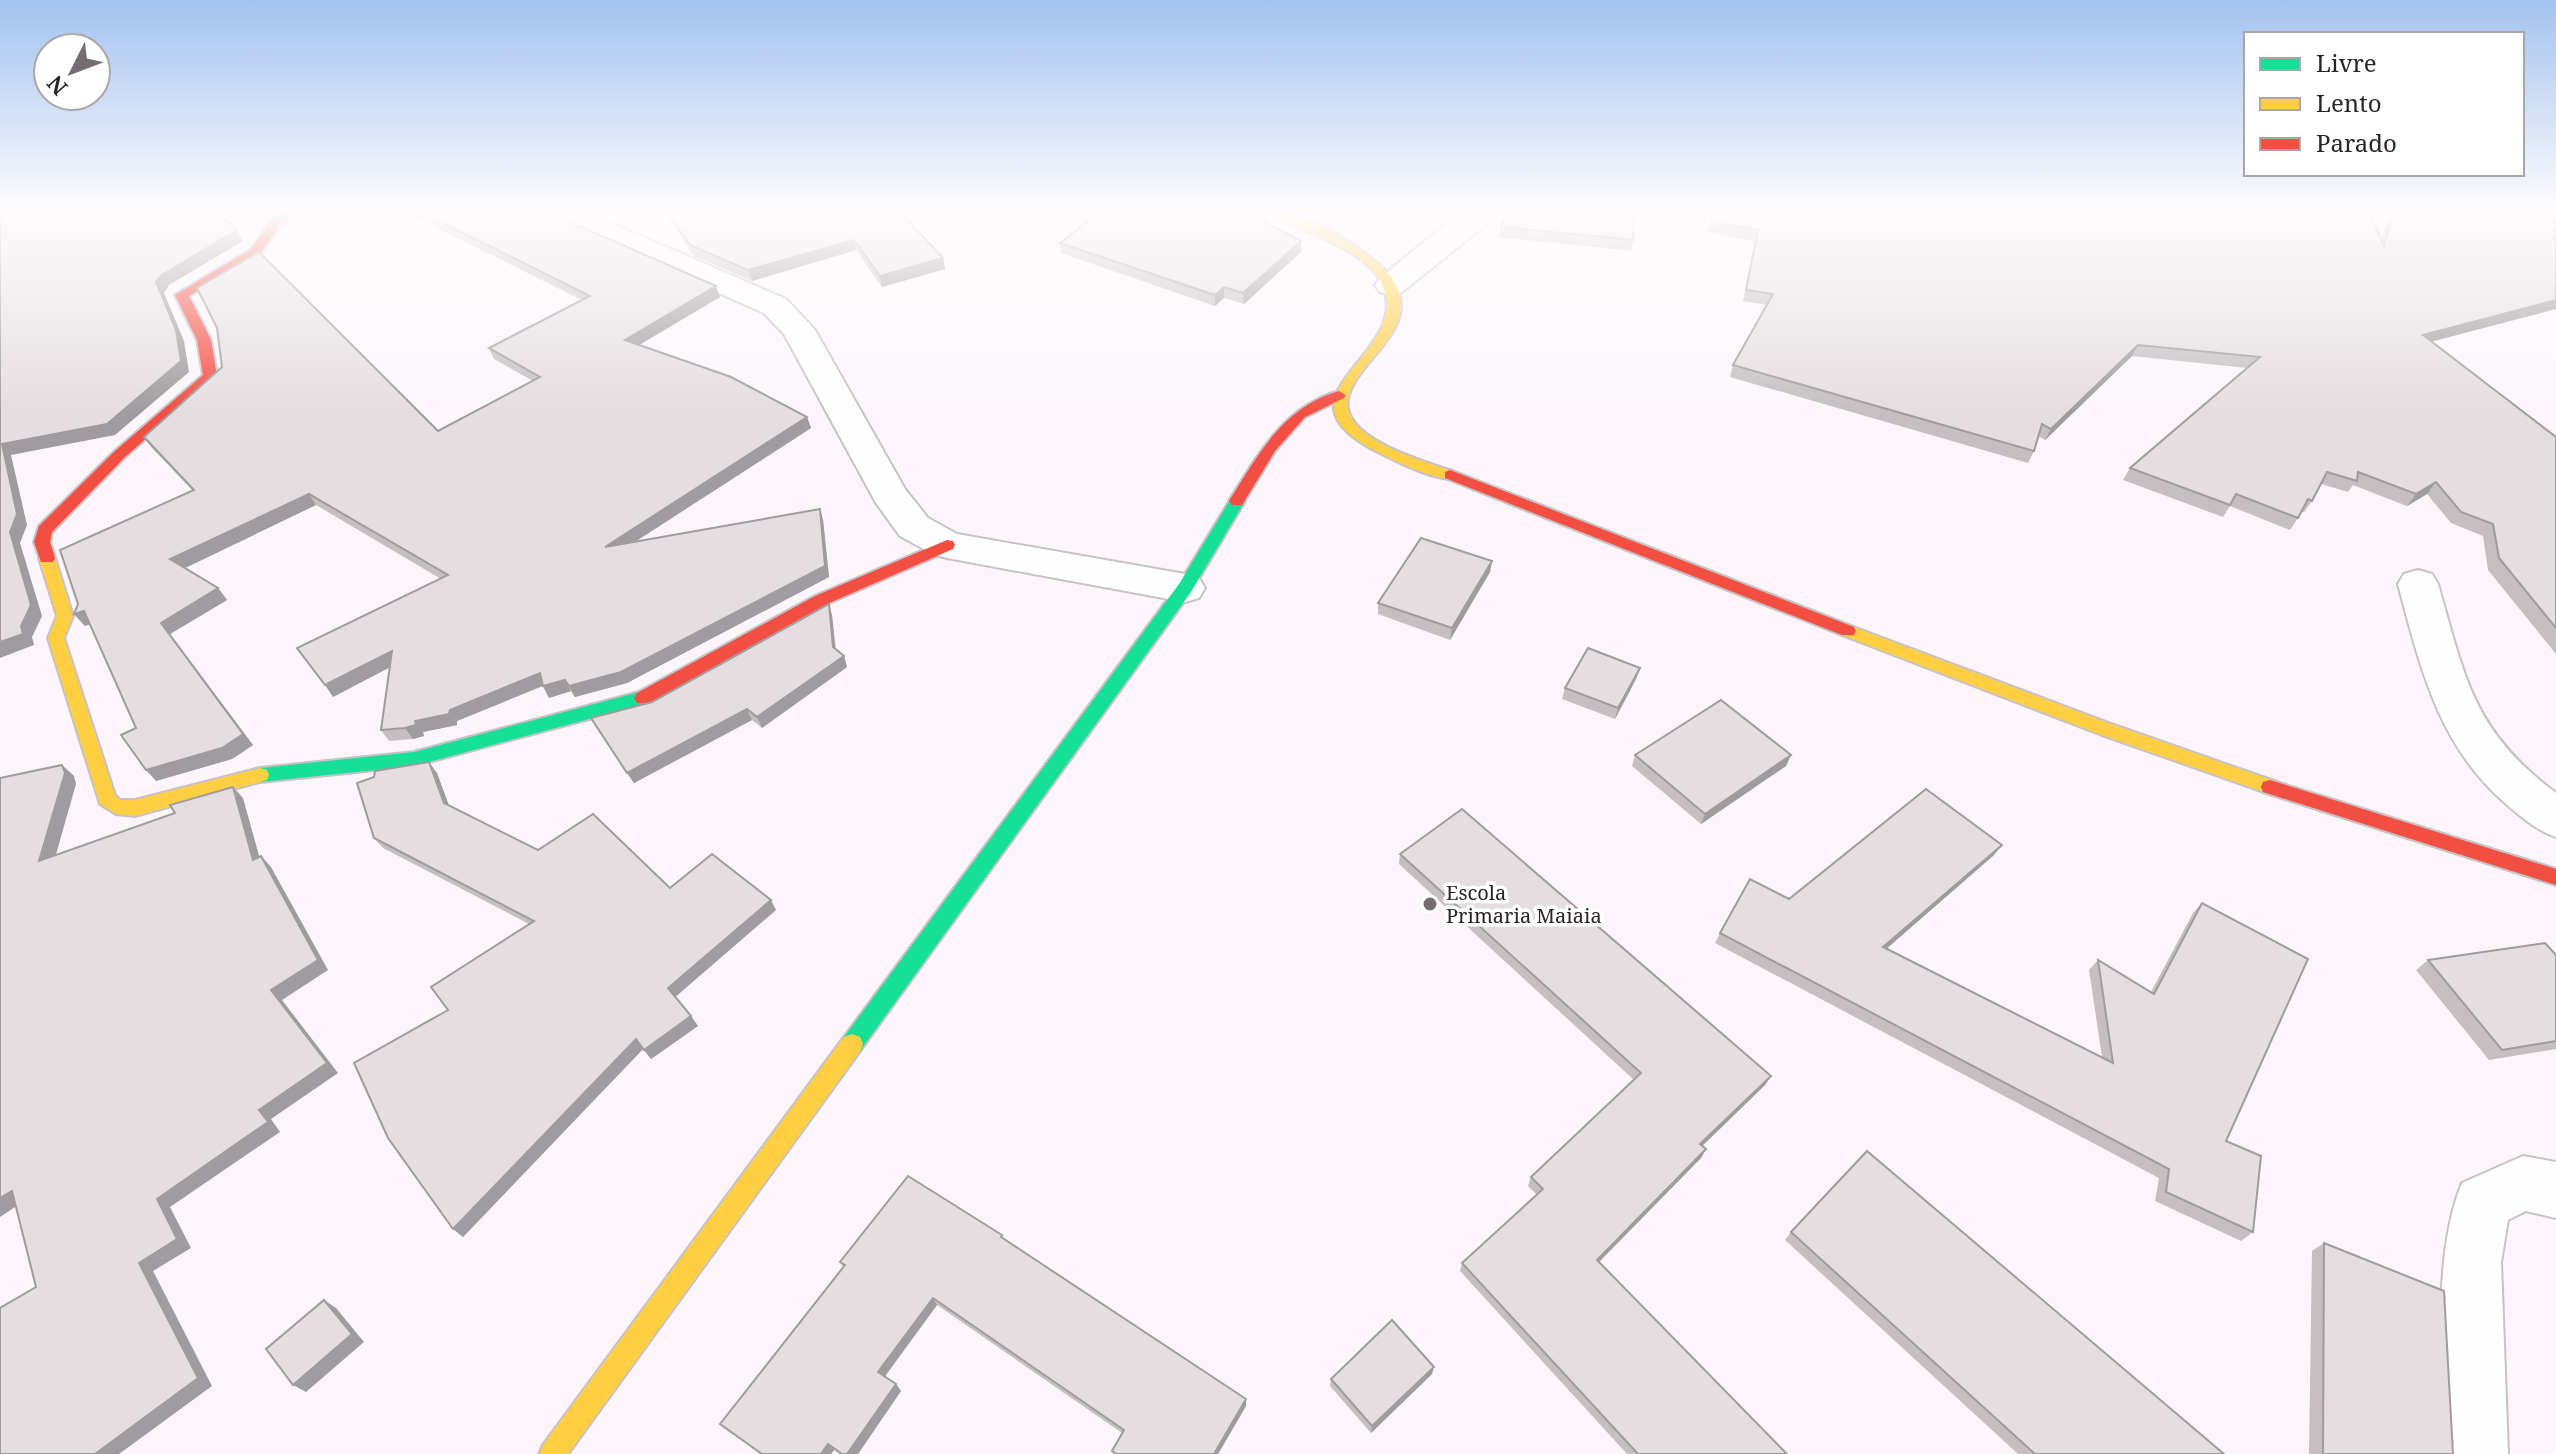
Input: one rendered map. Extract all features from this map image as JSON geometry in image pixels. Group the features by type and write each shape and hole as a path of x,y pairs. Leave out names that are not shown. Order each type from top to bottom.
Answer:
{"street":[{"path":"209,279 182,295 204,340 210,376 120,454 45,530 42,542 65,616 56,638 107,799 116,807 135,808 247,776 414,759 641,699 821,600 947,545"},
{"path":"713,279 775,306 798,330 889,494 914,527 947,545 1185,588"},
{"path":"552,1454 1185,588 1269,448 1300,414 1339,395 1386,336 1395,311 1391,285 1385,279"},
{"path":"1391,285 1399,279"},
{"path":"1339,395 1340,413 1352,429 1373,445 2053,709 2217,769 2322,807 2556,877"},
{"path":"2418,584 2442,672 2475,742 2527,797 2556,818"},
{"path":"2476,1454 2472,1262 2482,1203 2523,1183 2556,1190"}],"building":[{"path":"0,279 159,279 156,282 176,330 181,361 107,424 2,444 17,514 10,532 31,605 21,626 23,634 0,642"},
{"path":"213,279 286,279 438,431 540,377 489,348 590,296 556,279 700,279 716,286 625,340 731,377 807,417 605,547 820,509 825,566 621,672 569,686 565,680 543,686 540,673 450,710 449,714 415,721 416,725 405,728 381,730 392,651 325,685 297,648 448,575 309,494 170,559 218,588 161,623 243,734 222,748 146,770 121,735 136,728 84,611 74,614 78,604 60,550 194,490 144,437 222,367 217,328 197,288"},
{"path":"1167,279 1259,279 1243,293 1224,287 1215,295"},
{"path":"1748,279 2556,279 2556,300 2423,335 2556,437 2556,628 2499,558 2493,524 2461,512 2436,482 2416,494 2358,472 2357,481 2327,472 2312,501 2308,499 2298,518 2236,494 2230,505 2130,468 2260,357 2138,345 2051,429 2042,424 2034,451 1733,365 1773,294 1746,290"},
{"path":"1421,538 1492,561 1452,628 1378,603"},
{"path":"829,604 833,647 844,656 757,717 747,709 627,773 591,718 652,702"},
{"path":"1588,648 1640,668 1618,708 1565,688"},
{"path":"1721,700 1791,755 1705,814 1635,755"},
{"path":"429,762 444,803 538,850 593,814 670,888 712,854 771,900 668,988 691,1016 644,1050 636,1039 453,1229 388,1138 354,1063 448,1010 431,987 534,921 374,838 357,783 374,777 375,771"},
{"path":"62,765 65,773 39,861 175,813 170,805 233,787 253,860 261,856 318,960 271,990 327,1063 259,1110 268,1122 157,1199 177,1239 139,1263 198,1378 95,1454 0,1454 0,1308 36,1287 12,1191 0,1198 0,778"},
{"path":"1926,789 2002,845 1883,947 2113,1063 2098,960 2154,994 2202,903 2308,959 2226,1141 2261,1156 2253,1232 2166,1192 2169,1169 1720,933 1750,879 1789,899"},
{"path":"1462,809 1771,1076 1700,1144 1706,1149 1597,1260 1787,1454 1638,1454 1462,1263 1543,1189 1531,1177 1641,1073 1400,854"},
{"path":"2545,943 2556,955 2556,1041 2502,1050 2428,960"},
{"path":"1867,1151 2224,1454 2035,1454 1791,1232"},
{"path":"908,1176 1002,1235 1246,1399 1214,1454 1117,1454 1112,1451 1124,1430 933,1298 878,1372 896,1384 847,1454 828,1444 821,1454 762,1454 720,1424 845,1265 840,1262"},
{"path":"2324,1243 2444,1291 2453,1454 2323,1454"},
{"path":"324,1300 352,1334 293,1385 266,1349"},
{"path":"1392,1320 1434,1367 1372,1426 1331,1379"}],"traffic: fast":[{"path":"852,1044 1185,588 1237,501"},
{"path":"260,775 414,759 643,698"}],"traffic: slow":[{"path":"1384,279 1390,288 1394,308 1388,330 1341,395 1341,411 1349,425 1379,448 1450,475"},
{"path":"47,558 65,616 56,638 107,799 116,807 135,808 260,775"},
{"path":"1848,631 2108,730 2270,787"},
{"path":"552,1454 852,1044"}],"traffic: jam":[{"path":"47,558 42,542 45,530 120,454 210,376 204,340 182,295 209,279"},
{"path":"1237,501 1269,448 1300,414 1339,395"},
{"path":"1450,475 1848,631"},
{"path":"643,698 821,600 947,545"},
{"path":"2270,787 2556,877"}],"place":[{"name":"Escola Primaria Maiaia","path":"1430,904"}]}
